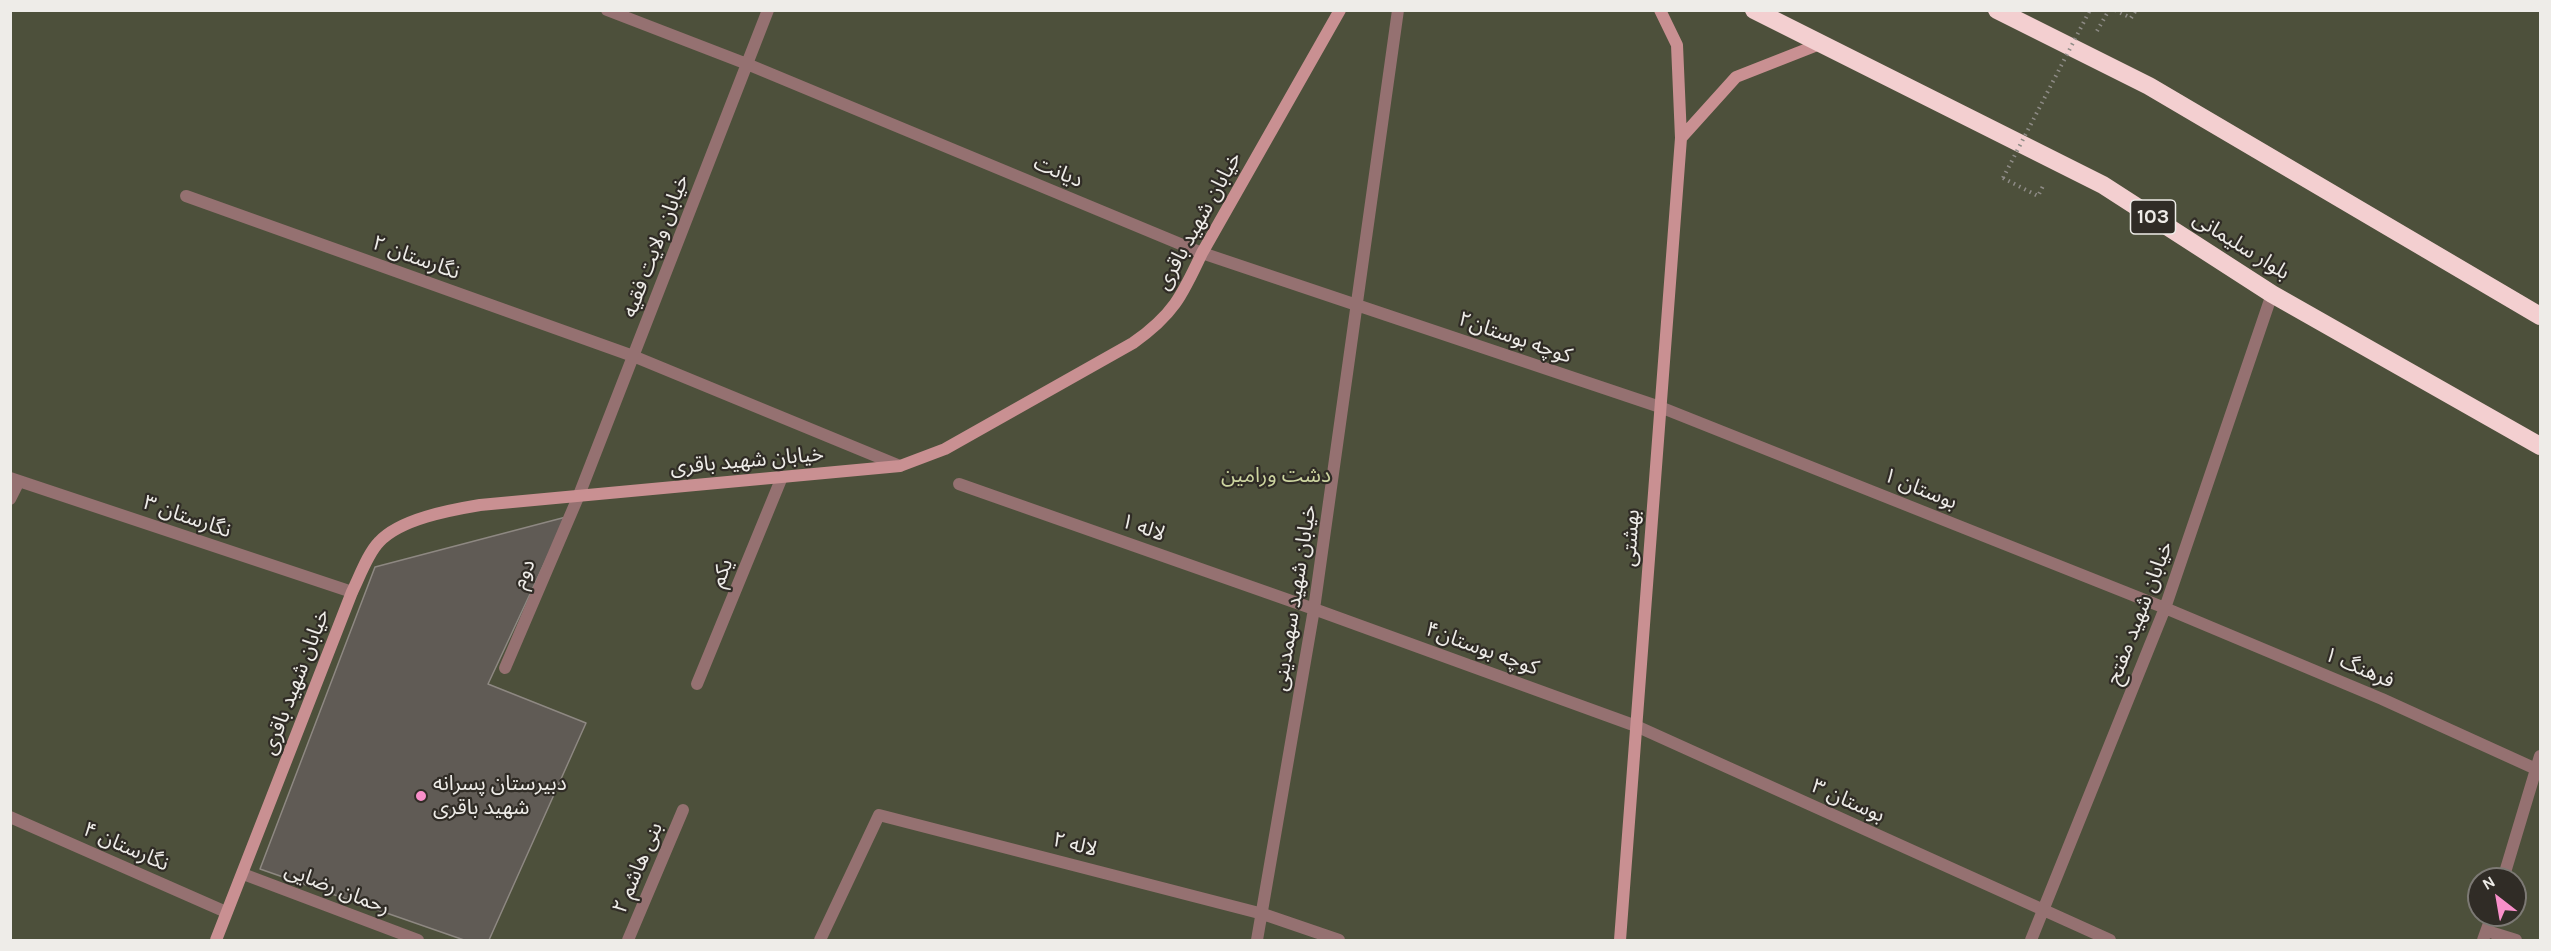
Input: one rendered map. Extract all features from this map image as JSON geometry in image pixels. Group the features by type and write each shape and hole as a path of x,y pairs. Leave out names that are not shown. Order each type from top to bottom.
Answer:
{"highway":[{"name":"بلوار سلیمانی","path":"1754,10 2103,185 2272,294 2541,446"},
{"path":"1997,10 2149,86 2541,316"}],"street":[{"name":"دیانت","path":"607,10 747,64 1202,253 1358,306"},
{"name":"خیابان ولایت فقیه","path":"579,495 768,10"},
{"name":"خیابان شهید باقری","path":"216,940 352,592 378,542 402,527 435,513 480,505 900,466 945,449 1133,343 1159,325 1183,294 1202,253 1340,10"},
{"name":"خیابان شهید سهمدینی","path":"1257,940 1314,609 1398,10"},
{"name":"بهشتی","path":"1620,940 1681,138 1677,45 1660,10"},
{"path":"1681,138 1736,77 1820,44"},
{"name":"نگارستان ۲","path":"186,196 633,356 900,466"},
{"name":"خیابان شهید مفتح","path":"2031,940 2165,608 2272,294"},
{"name":"کوچه بوستان۲","path":"1358,306 1660,407"},
{"name":"بوستان ۱","path":"1660,407 2165,608"},
{"name":"یکم","path":"697,684 782,477"},
{"path":"10,499 15,479"},
{"name":"نگارستان ۳","path":"15,479 352,592"},
{"name":"لاله ۱","path":"959,484 1314,609"},
{"name":"دوم","path":"505,668 579,495"},
{"name":"فرهنگ ۱","path":"2165,608 2382,699 2536,769"},
{"name":"کوچه بوستان۴","path":"1314,609 1636,726"},
{"name":"بوستان ۳","path":"1636,726 2110,940"},
{"path":"2507,867 2541,756"},
{"name":"بنی هاشم ۲","path":"628,940 683,810"},
{"name":"لاله ۲","path":"820,940 879,815 1263,914 1340,940"},
{"name":"نگارستان ۴","path":"10,818 226,912"},
{"name":"رحمان رضایی","path":"243,874 418,940"},
{"path":"2485,936 2516,940"}],"path":[{"path":"2038,196 2003,178 2091,10"},
{"path":"2115,10 2131,18 2136,10"}],"green space":[{"name":"دشت ورامین","path":"10,11 2540,11 2540,940 11,940"}],"building":[{"name":"دبیرستان پسرانه شهید باقری","path":"566,517 488,684 586,723 489,940 464,940 260,869 375,567"}],"place":[{"name":"دبیرستان پسرانه شهید باقری","path":"421,796"}]}
